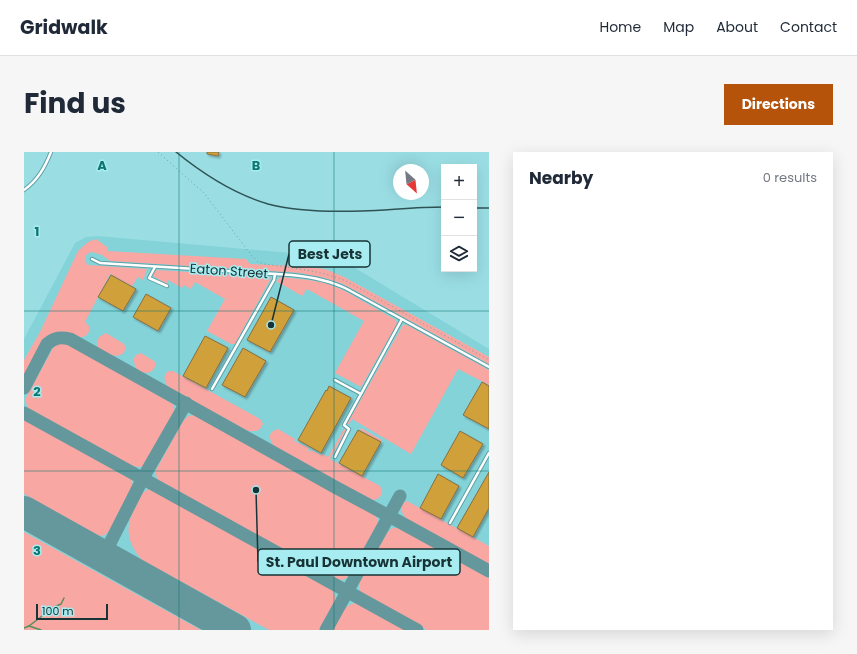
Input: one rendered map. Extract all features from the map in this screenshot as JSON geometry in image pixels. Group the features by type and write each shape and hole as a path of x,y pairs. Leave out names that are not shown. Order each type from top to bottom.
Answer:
{"lane":[{"path":"24,190 37,180 48,161 51,152"},
{"name":"Eaton Street","path":"92,259 100,263 275,274 311,277 326,280 347,289 489,367"},
{"path":"155,267 149,278 167,286"},
{"path":"212,389 274,280 275,274"},
{"path":"335,457 349,429 344,425 402,319"},
{"path":"335,380 361,394"},
{"path":"450,523 489,454"}],"path":[{"path":"158,152 204,193 252,256"}],"shaded area":[{"path":"98,236 337,257 489,349 489,630 24,630 24,339 75,243 86,237"},
{"path":"96,239 107,247 107,251 246,259 250,264 325,269 344,277 489,357 489,364 343,284 325,278 300,273 110,261 102,255 92,252 87,254 85,257 85,261 88,265 147,269 143,280 138,277 132,286 110,274 85,322 89,326 89,332 83,337 68,332 62,332 55,333 49,337 39,349 24,377 24,360 40,332 78,251 88,242"},
{"path":"154,271 271,278 235,344 231,344 207,331 225,299 195,282 191,289 184,285 182,288 168,280 167,284 153,276"},
{"path":"281,277 325,283 343,290 396,320 397,324 361,387 335,373 364,321 307,289 302,296 276,281"},
{"path":"403,325 407,325 489,370 489,385 458,369 411,454 352,419 349,424 347,424"},
{"path":"106,333 124,344 126,348 121,355 117,356 109,354 98,347 97,342 99,337"},
{"path":"61,342 67,343 173,404 175,411 174,414 144,466 132,466 28,408 25,400 27,396 53,348"},
{"path":"141,353 156,363 154,368 148,373 140,371 136,368 134,363 134,358 136,355"},
{"path":"169,371 173,371 260,419 263,424 260,429 257,431 248,431 169,388 164,379 165,374"},
{"path":"194,415 376,516 378,522 377,526 348,577 343,580 336,579 158,480 156,470 183,421 188,416"},
{"path":"24,419 132,480 133,488 110,530 105,535 99,536 24,494"},
{"path":"361,428 382,440 381,442 360,430"},
{"path":"278,429 295,439 294,441 309,448 308,450 310,452 311,450 328,457 344,429 346,430 330,459 380,486 382,493 375,500 369,499 274,446 270,436 272,432"},
{"path":"149,489 333,590 336,600 320,630 269,630 142,560 132,546 129,525 130,518 139,499 143,493"},
{"path":"407,501 489,546 489,565 407,519 403,514 402,505"},
{"path":"392,528 401,528 489,578 489,630 427,630 361,592 359,589 359,582 387,533"},
{"path":"24,532 201,630 24,630"},
{"path":"356,603 405,630 332,630 344,610 351,604"}],"building":[{"path":"207,152 219,152 218,156 207,154"},
{"path":"111,275 136,289 123,311 98,297"},
{"path":"146,294 171,308 158,331 133,317"},
{"path":"271,297 294,310 270,352 247,340"},
{"path":"205,336 228,348 206,388 183,376"},
{"path":"243,348 266,361 245,397 222,385"},
{"path":"482,382 489,386 489,429 463,415"},
{"path":"329,386 351,398 321,453 298,440"},
{"path":"358,430 381,442 362,476 339,463"},
{"path":"460,431 483,444 463,478 441,465"},
{"path":"489,472 489,508 473,537 457,528"},
{"path":"438,474 459,486 441,519 420,508"}],"waterway":[{"path":"29,626 54,607 61,604 64,598"},
{"path":"24,628 29,626 41,630"}],"taxiway":[{"path":"24,388 47,344 58,338 70,339 489,571"},
{"path":"103,557 143,478 186,403"},
{"path":"24,413 417,630"},
{"path":"326,630 400,496"}],"runway":[{"path":"24,512 235,630"}],"railway":[{"path":"176,152 197,168 231,189 255,200 279,207 315,211 362,211 441,207"},
{"path":"477,208 489,208"}],"place":[{"name":"Best Jets","path":"271,325"},
{"name":"St. Paul Downtown Airport","path":"256,490"}]}
